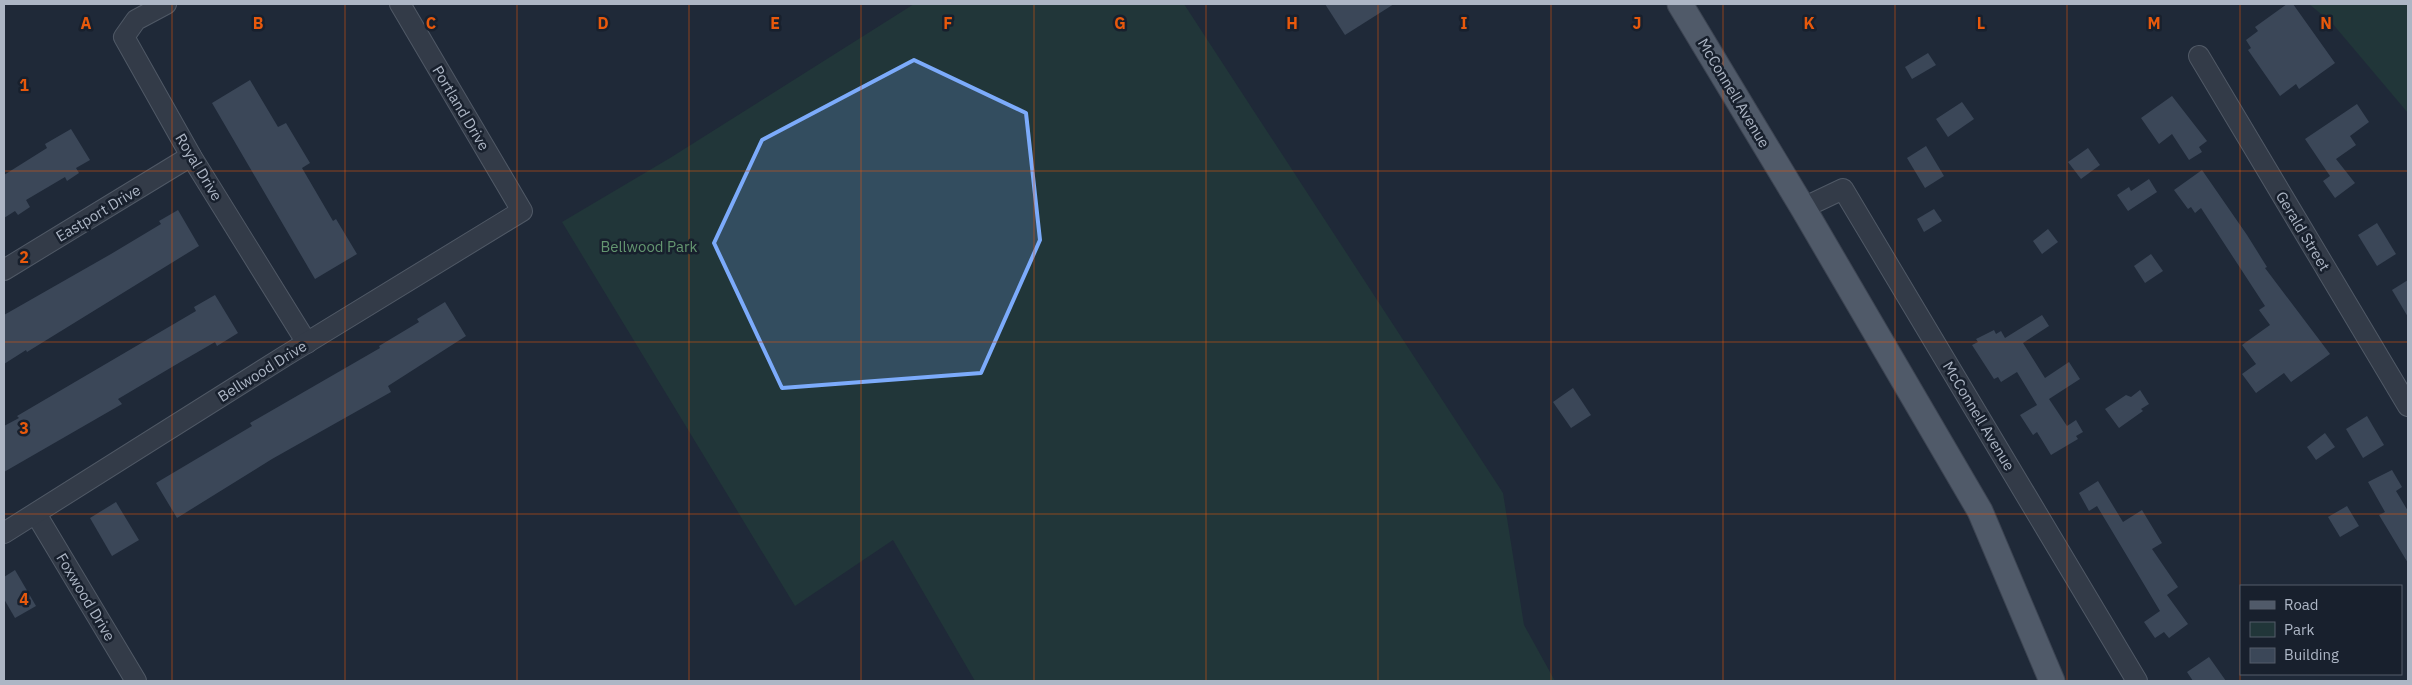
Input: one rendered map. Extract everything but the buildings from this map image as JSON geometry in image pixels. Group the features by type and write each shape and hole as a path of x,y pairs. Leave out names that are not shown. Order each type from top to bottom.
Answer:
{"main road":[{"name":"McConnell Avenue","path":"1680,4 1803,208 1980,511 2052,681"}],"street":[{"name":"Royal Drive","path":"166,4 136,20 124,37 191,156 307,343"},
{"name":"Portland Drive","path":"400,4 522,212"},
{"name":"Gerald Street","path":"2198,56 2408,406"},
{"name":"Eastport Drive","path":"4,270 191,156"},
{"name":"McConnell Avenue","path":"1803,208 1843,189 2137,681"},
{"name":"Bellwood Drive","path":"4,533 307,343 522,212"},
{"name":"Foxwood Drive","path":"36,514 136,681"}],"highlighted area":[{"path":"914,60 1026,113 1040,240 981,373 782,388 714,243 762,140"}],"green space":[{"name":"Bellwood Park","path":"914,4 1184,4 1503,493 1524,625 1555,681 975,681 893,540 795,606 562,222 670,158"},
{"path":"2309,4 2408,4 2408,113 2332,23"}]}
